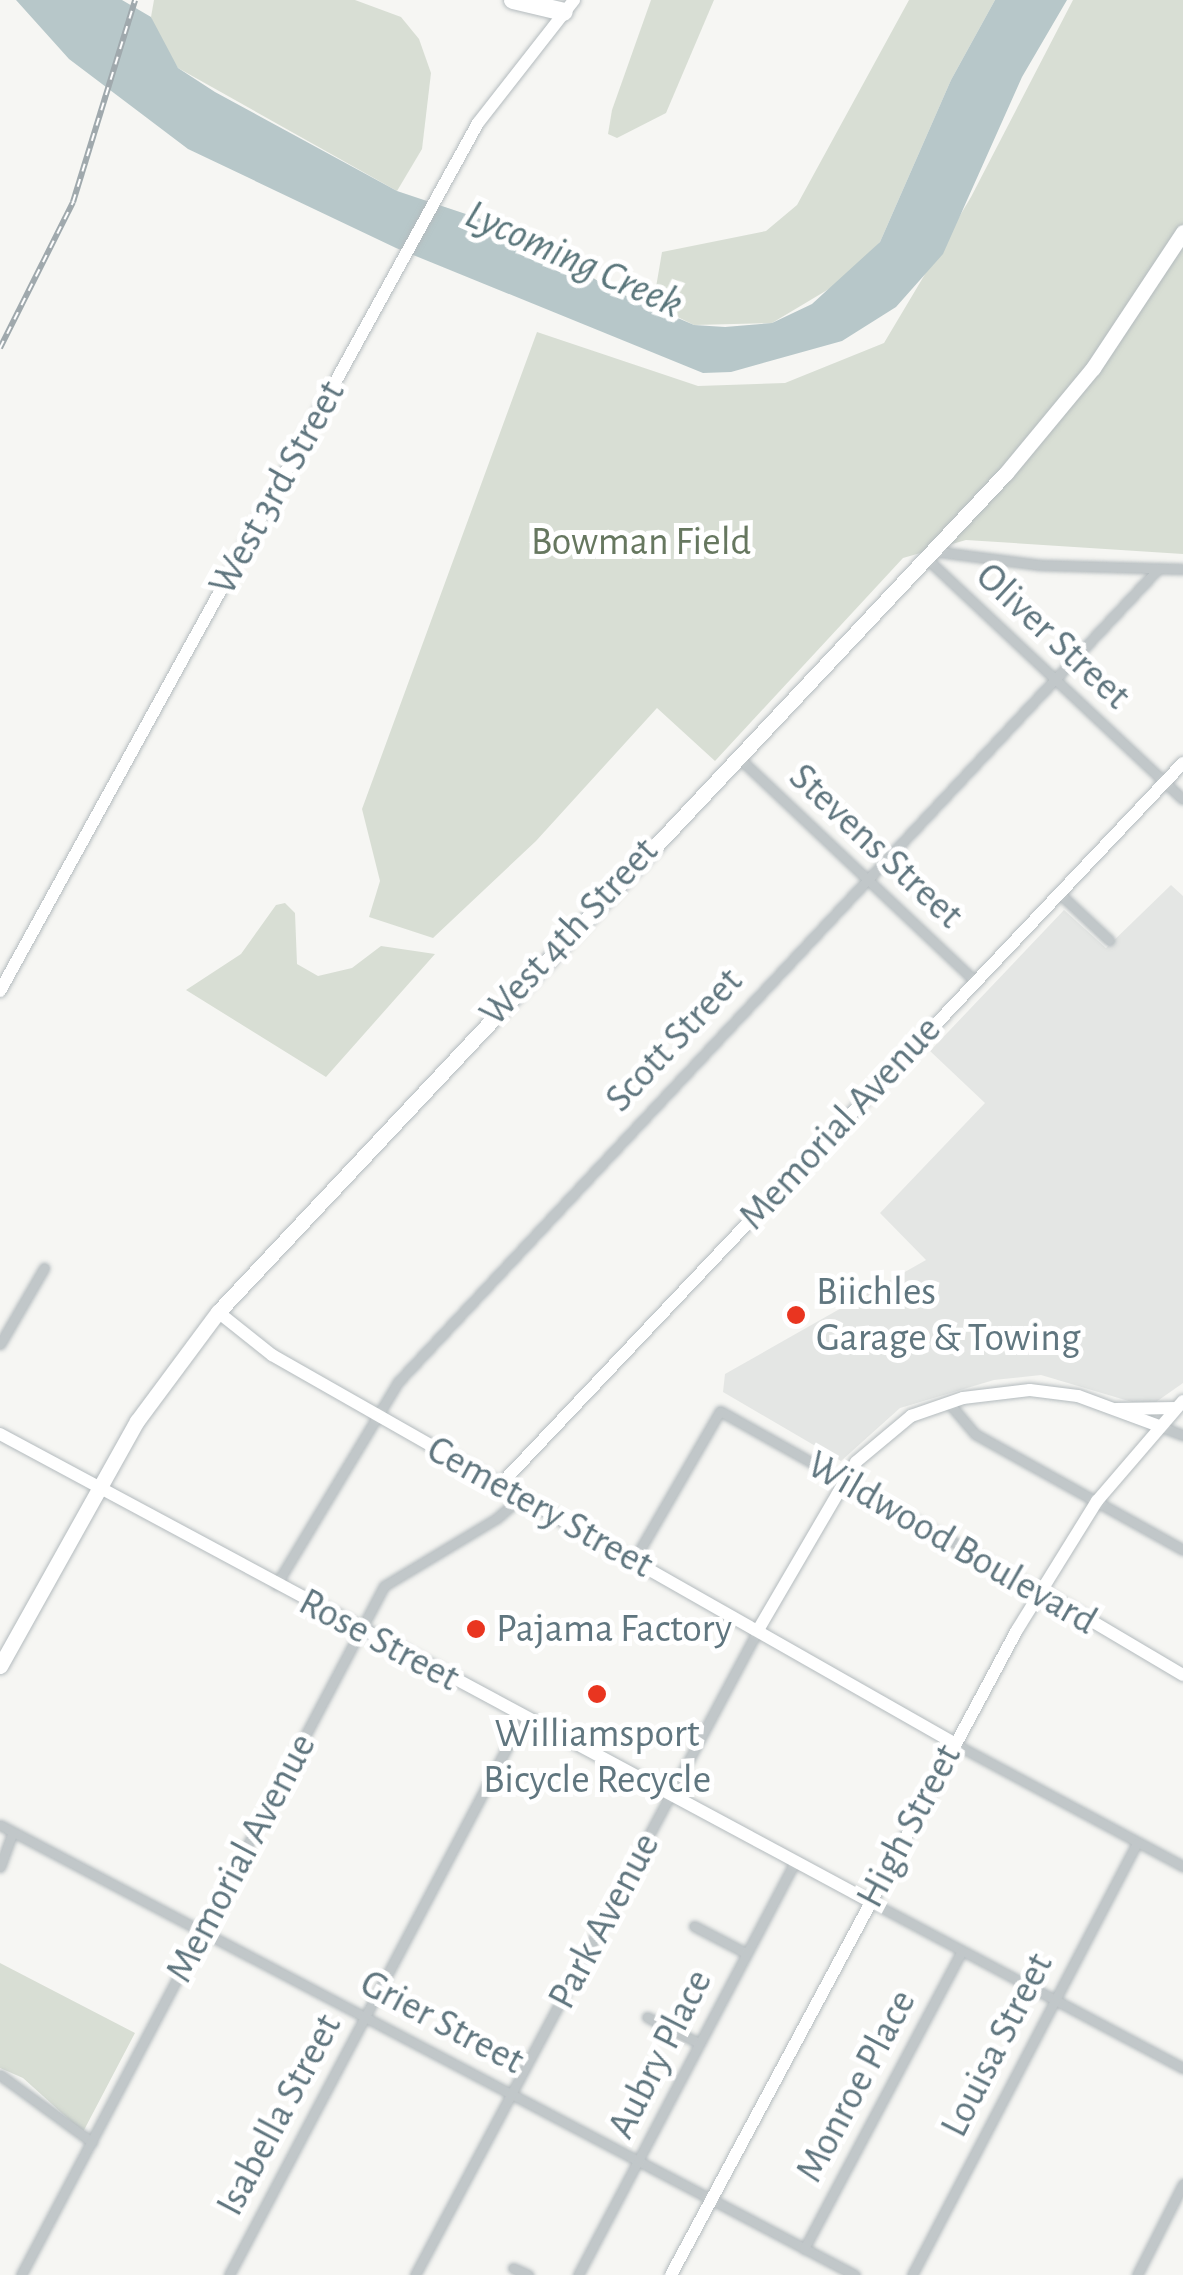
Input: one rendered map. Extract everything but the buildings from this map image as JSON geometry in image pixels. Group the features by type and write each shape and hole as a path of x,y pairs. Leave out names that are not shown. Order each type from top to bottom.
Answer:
{"highway":[{"path":"514,0 569,6"},
{"path":"545,0 569,6"}],"main road":[{"name":"West 4th Street","path":"0,1666 137,1421 218,1312 929,554 1074,392 1183,232"}],"street":[{"name":"West 3rd Street","path":"0,991 456,162 500,89 569,6"},
{"path":"929,554 1040,565 1183,570"},
{"name":"Oliver Street","path":"929,554 1183,800"},
{"name":"Scott Street","path":"276,1585 374,1414 624,1136 1158,569"},
{"name":"Stevens Street","path":"736,756 975,980"},
{"name":"Memorial Avenue","path":"500,1485 1183,763"},
{"path":"1059,892 1109,940"},
{"path":"0,1344 44,1268"},
{"name":"Cemetery Street","path":"218,1312 246,1339 374,1414 952,1742 1183,1866"},
{"name":"Park Avenue","path":"416,2275 758,1630 843,1481 894,1426 948,1402 1042,1390 1116,1409 1183,1435"},
{"path":"948,1402 975,1434 1183,1550"},
{"path":"1116,1409 1179,1404"},
{"name":"High Street","path":"671,2275 952,1742 1097,1501 1179,1404"},
{"name":"Wildwood Boulevard","path":"634,1560 720,1411 1183,1675"},
{"name":"Rose Street","path":"0,1434 97,1490 1183,2068"},
{"name":"Memorial Avenue","path":"22,2275 384,1586 497,1518 521,1496"},
{"name":"Isabella Street","path":"229,2275 523,1717"},
{"name":"Grier Street","path":"0,1824 855,2275"},
{"path":"0,1868 13,1832"},
{"name":"Louisa Street","path":"912,2275 1137,1842"},
{"name":"Aubry Place","path":"578,2275 795,1862"},
{"path":"694,1926 746,1953"},
{"name":"Monroe Place","path":"804,2248 962,1951"},
{"path":"648,2017 699,2043"},
{"path":"0,2075 92,2142"},
{"path":"1136,2275 1183,2184"}],"shaded area":[{"path":"16,0 122,0 151,17 178,68 397,191 532,236 608,288 694,325 725,327 772,323 812,304 880,242 951,80 995,0 1067,0 1022,77 943,254 896,307 842,341 731,372 703,373 396,248 188,149 69,59"},
{"path":"1171,885 1183,896 1183,1383 1156,1402 1132,1402 1041,1375 994,1380 900,1408 841,1461 723,1392 725,1374 926,1260 880,1213 985,1103 930,1051 1064,910 1106,948"}],"green space":[{"path":"154,0 355,0 401,17 419,39 431,73 422,149 397,191 178,68 159,40 151,17"},
{"path":"651,0 714,0 666,113 617,138 608,134 612,110"},
{"path":"909,0 995,0 951,80 880,242 844,280 772,323 694,325 653,305 662,252 766,231 797,205"},
{"name":"Bowman Field","path":"1073,0 1183,0 1183,554 966,540 903,558 715,761 657,708 536,841 433,938 369,917 380,881 362,809 537,332 698,386 785,383 884,343 971,197"},
{"path":"285,903 295,913 297,964 318,976 352,968 381,946 435,954 326,1077 186,990 241,954 276,905"},
{"path":"0,1963 135,2033 83,2132 23,2078 0,2068"}],"railway":[{"path":"0,348 73,202 135,0"}],"place":[{"name":"Biichles Garage & Towing","path":"796,1315"},
{"name":"Pajama Factory","path":"476,1629"},
{"name":"Williamsport Bicycle Recycle","path":"597,1694"}],"water label":[{"name":"Lycoming Creek","path":"574,259"}]}
